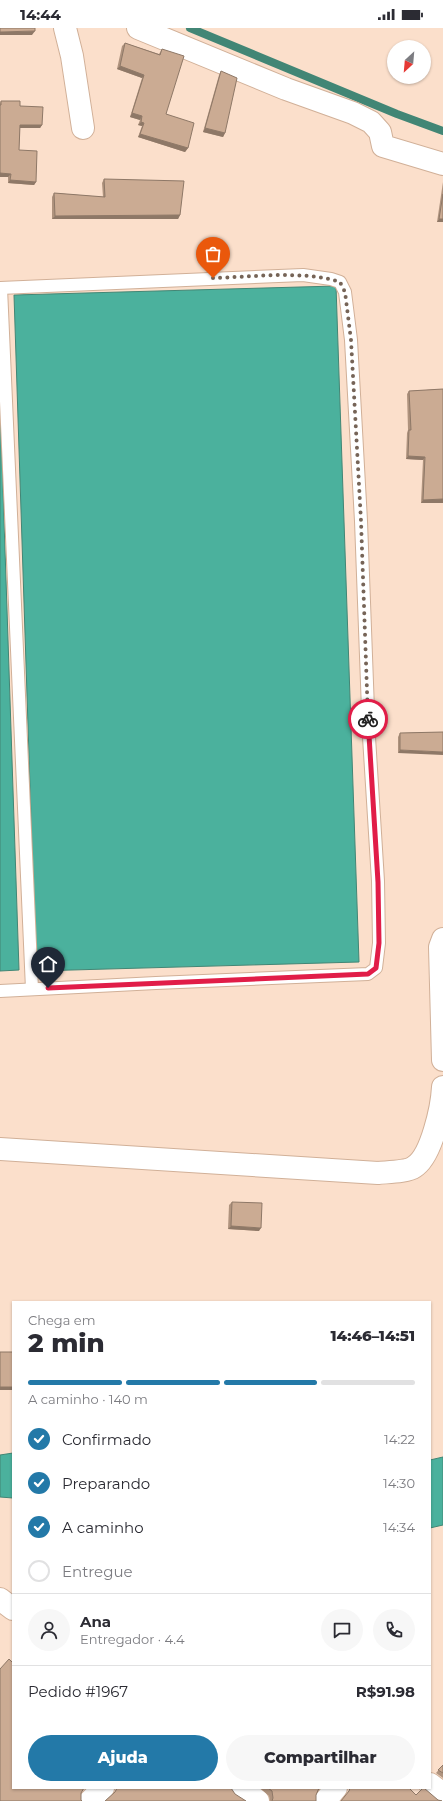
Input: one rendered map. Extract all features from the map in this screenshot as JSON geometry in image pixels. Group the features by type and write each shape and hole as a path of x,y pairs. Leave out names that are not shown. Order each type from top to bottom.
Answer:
{"street":[{"path":"65,28 72,56 83,128"},
{"path":"138,28 286,89 353,113 370,122 380,132 383,146 443,164"},
{"path":"443,939 440,947 443,1060"},
{"path":"0,1149 378,1173 395,1171 414,1167 425,1154 437,1127 443,1087"},
{"path":"0,1599 12,1608"},
{"path":"431,1785 443,1794"},
{"path":"90,1801 102,1789"},
{"path":"241,1789 258,1801"},
{"path":"325,1801 335,1789"}],"lane":[{"path":"0,991 368,974 376,968 378,958 378,882 369,737 361,521 351,340 345,292 340,282 331,279 304,275 1,288 32,989"}],"water":[{"path":"336,286 359,962 36,971 14,295"},
{"path":"0,399 19,970 0,971"},
{"path":"12,1453 12,1498 0,1497 0,1455"},
{"path":"443,1457 443,1525 431,1528 431,1460"}],"building":[{"path":"0,28 35,28 35,31 0,32"},
{"path":"125,43 160,55 162,49 184,56 166,114 194,123 188,148 140,134 144,123 141,122 142,116 132,113 144,75 120,66"},
{"path":"221,71 237,78 225,133 205,128"},
{"path":"1,101 20,101 20,106 43,107 42,125 20,125 19,150 37,151 36,182 10,180 11,174 0,173"},
{"path":"104,179 184,181 180,215 55,216 54,193 105,197"},
{"path":"443,194 443,219 439,219"},
{"path":"443,389 443,499 423,500 425,457 408,456 409,430 411,430 409,391"},
{"path":"443,732 443,752 400,750 400,733"},
{"path":"232,1202 262,1203 261,1228 231,1226"},
{"path":"0,1352 12,1352 12,1387 0,1387"},
{"path":"9,1659 12,1662 12,1789 83,1789 81,1793 82,1801 0,1801 0,1669"},
{"path":"443,1765 443,1773 438,1770"},
{"path":"116,1789 232,1789 235,1794 246,1801 105,1801"},
{"path":"269,1789 319,1789 316,1795 316,1801 272,1801 272,1791"},
{"path":"350,1789 410,1789 416,1795 422,1789 425,1789 438,1800 442,1801 341,1801"}],"waterway":[{"path":"190,28 397,114 443,131"}],"way so far":[{"path":"213,278 304,275 331,279 340,282 345,292 351,340 360,506 368,719"}],"route":[{"path":"48,988 156,982 368,974 376,968 379,943 378,882 368,719"}]}
